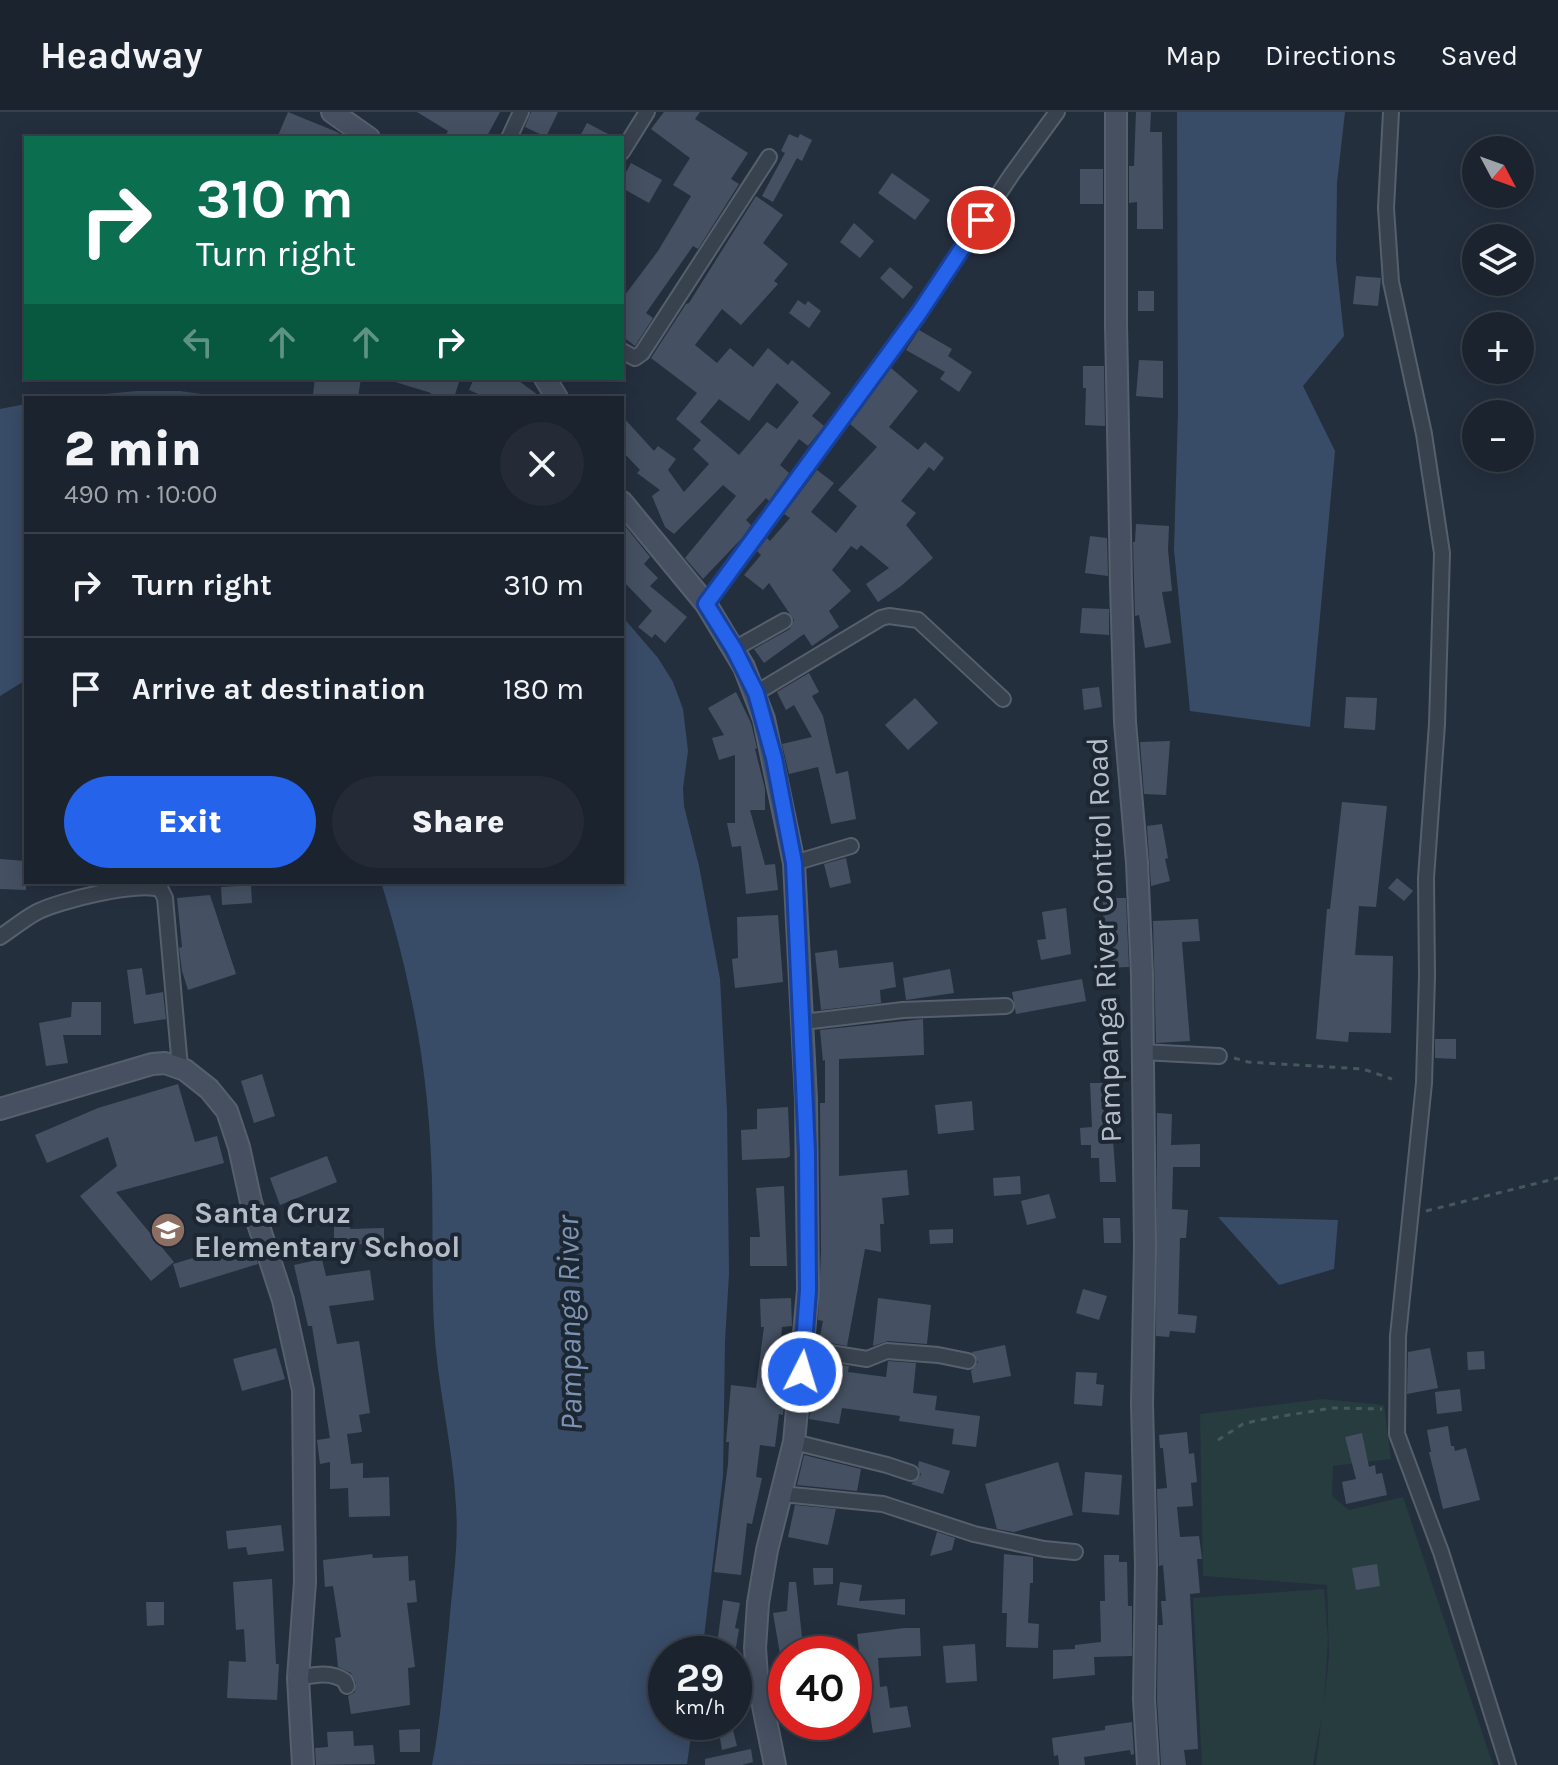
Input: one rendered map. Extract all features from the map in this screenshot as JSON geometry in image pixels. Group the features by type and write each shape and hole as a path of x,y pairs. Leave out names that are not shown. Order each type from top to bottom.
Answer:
{"street":[{"path":"332,112 366,136"},
{"path":"510,136 521,112"},
{"path":"624,149 647,112"},
{"path":"706,604 919,313 1057,112"},
{"name":"Pampanga River Control Road","path":"1116,112 1121,600 1125,722 1137,863 1142,1052 1145,1248 1142,1404 1146,1566 1144,1699 1148,1765"},
{"path":"1391,112 1386,208 1391,282 1424,434 1442,553 1437,724 1426,878 1424,1083 1398,1336 1397,1434 1441,1552 1508,1765"},
{"path":"624,352 635,358 642,353 769,157"},
{"path":"624,504 706,604 756,693 774,758 794,863 803,1022 808,1290 805,1349 794,1442 767,1550 758,1603 757,1676 775,1765"},
{"path":"756,693 889,616 918,620 1003,699"},
{"path":"734,649 784,621"},
{"path":"794,863 851,846"},
{"path":"0,937 39,911 83,897 142,887 161,890 165,898 180,1067"},
{"path":"803,1022 903,1010 1006,1006"},
{"path":"1142,1052 1219,1056"},
{"path":"0,1109 152,1064 165,1063 180,1067 209,1089 227,1111 239,1147 251,1202 283,1300 303,1390 305,1582 298,1678 303,1765"},
{"path":"805,1349 867,1359 887,1351 968,1361"},
{"path":"794,1442 911,1473"},
{"path":"782,1494 883,1504 974,1534 1044,1549 1075,1552"},
{"path":"298,1678 334,1675 345,1681 347,1686"}],"path":[{"path":"1219,1056 1248,1062 1363,1069 1392,1079"},
{"path":"1410,1214 1558,1178"},
{"path":"1218,1440 1243,1424 1259,1420 1332,1408 1397,1409"}],"green space":[{"path":"1322,1399 1384,1405 1391,1459 1333,1466 1332,1496 1349,1510 1403,1497 1493,1765 1316,1765 1322,1715 1313,1765 1202,1765 1193,1598 1324,1589 1328,1639 1324,1706 1329,1655 1327,1585 1203,1576 1200,1414"}],"water":[{"path":"1177,112 1345,112 1337,183 1336,260 1344,336 1303,386 1335,451 1310,727 1190,711 1174,550 1178,412"},
{"path":"180,391 215,396 85,396"},
{"path":"24,404 24,681 0,696 0,409"},
{"name":"Pampanga River","path":"624,618 658,658 673,682 683,709 688,751 684,806 699,866 720,979 727,1111 729,1274 723,1476 704,1636 648,1636 648,1740 690,1740 687,1764 432,1765 442,1696 457,1536 452,1461 434,1325 429,1121 421,1051 408,983 382,884 624,884"},
{"path":"1218,1217 1338,1220 1334,1269 1279,1285"}],"building":[{"path":"288,112 343,136 278,136"},
{"path":"417,112 500,112 487,136 445,136 448,131"},
{"path":"531,112 558,112 546,136 525,127"},
{"path":"664,112 700,112 695,119 748,153 731,179 739,184 698,249 693,246 646,313 653,318 635,346 624,338 624,296 658,251 691,196 673,185 690,158 651,129"},
{"path":"1136,112 1151,112 1150,132 1162,132 1163,229 1137,229 1137,202 1129,203 1129,166 1134,166"},
{"path":"587,123 612,136 580,136"},
{"path":"789,134 798,138 800,134 812,140 802,161 797,158 773,202 762,196 785,153 781,151"},
{"path":"631,163 662,180 649,203 624,189 624,176"},
{"path":"1080,169 1103,169 1103,204 1080,204"},
{"path":"892,173 930,200 915,220 878,193"},
{"path":"756,196 783,215 763,243 788,264 774,281 778,284 741,325 722,309 695,345 717,363 730,348 753,367 768,348 788,365 792,360 831,393 812,416 824,426 808,446 799,439 780,465 789,473 769,501 766,498 746,520 751,525 742,538 703,579 685,558 736,496 723,485 674,534 665,527 652,496 660,490 637,473 640,470 624,453 624,418 654,451 658,446 676,459 668,470 684,492 709,464 693,449 701,440 676,419 697,393 651,358","holes":["777,383 799,402 777,429 767,422 739,455 700,422 719,399 749,421"]},
{"path":"854,223 874,241 860,258 840,242"},
{"path":"890,267 913,287 903,299 880,278"},
{"path":"1356,276 1381,278 1378,306 1353,304"},
{"path":"1138,291 1154,291 1154,311 1138,311"},
{"path":"798,300 805,305 808,301 821,311 809,328 789,313"},
{"path":"919,330 952,349 948,356 972,372 959,392 940,379 945,372 906,350"},
{"path":"1139,360 1163,361 1163,398 1136,396"},
{"path":"1083,366 1104,366 1105,426 1085,425"},
{"path":"891,368 918,391 889,427 918,450 925,442 944,458 934,471 929,467 901,501 916,513 906,525 933,558 878,602 866,584 889,568 861,545 857,550 851,546 832,570 851,591 829,611 839,627 812,646 804,634 764,663 754,649 790,629 794,620 769,583 763,590 744,575 761,555 757,551 767,538 770,541 790,518 784,514 817,470 834,483 811,512 836,533 857,506 838,490 877,447 850,424"},
{"path":"315,380 361,380 358,396 313,394"},
{"path":"473,380 518,380 539,396 482,396 469,390"},
{"path":"392,381 459,382 455,396 430,396 431,393"},
{"path":"624,524 650,557 644,564 658,578 650,586 687,617 665,643 655,634 652,638 638,627 652,611 624,582"},
{"path":"1136,524 1169,526 1172,591 1162,592 1171,643 1145,648 1139,615 1135,616 1133,542"},
{"path":"1090,536 1107,538 1108,576 1085,573"},
{"path":"1082,608 1109,609 1109,635 1080,633"},
{"path":"809,673 819,692 812,696 823,716 836,774 848,771 856,819 831,824 818,767 789,774 782,744 812,737 794,705 786,710 777,692"},
{"path":"1099,687 1102,707 1084,710 1082,689"},
{"path":"736,692 751,723 765,789 765,810 750,810 765,865 775,864 778,890 746,894 741,846 732,847 727,823 735,823 735,755 719,760 712,738 724,735 708,708"},
{"path":"1346,697 1377,698 1375,730 1344,728"},
{"path":"915,698 938,723 908,750 885,725"},
{"path":"1170,741 1166,795 1144,794 1140,742"},
{"path":"1342,802 1387,806 1376,907 1359,906 1355,955 1393,956 1391,1033 1349,1032 1348,1042 1316,1039 1327,909 1330,909"},
{"path":"1162,824 1170,881 1151,886 1147,826"},
{"path":"846,858 851,883 830,888 824,864"},
{"path":"0,859 24,861 26,890 0,889"},
{"path":"1397,878 1413,891 1404,901 1388,888"},
{"path":"251,885 252,903 222,905 221,887"},
{"path":"210,895 236,974 188,990 179,948 182,947 177,898"},
{"path":"1103,898 1126,898 1129,967 1104,968"},
{"path":"1066,908 1071,954 1041,960 1037,940 1046,939 1042,912"},
{"path":"778,915 783,982 735,988 732,959 738,958 737,917"},
{"path":"1198,919 1200,941 1182,942 1190,1041 1156,1043 1153,921"},
{"path":"837,950 839,968 893,962 896,987 880,990 881,1003 821,1010 815,953"},
{"path":"142,968 146,995 163,992 166,1019 134,1024 127,970"},
{"path":"950,969 954,993 906,1000 903,978"},
{"path":"1082,979 1086,1001 1016,1014 1012,992"},
{"path":"72,1002 101,1002 101,1035 63,1035 68,1063 46,1066 39,1023 71,1017"},
{"path":"923,1019 924,1055 839,1059 839,1176 907,1170 909,1195 882,1198 884,1224 880,1224 881,1252 865,1249 847,1346 819,1341 823,1321 818,1320 820,1103 825,1103 825,1060 820,1030"},
{"path":"1435,1039 1456,1039 1456,1059 1435,1058"},
{"path":"262,1074 275,1116 254,1123 241,1081"},
{"path":"1090,1083 1109,1083 1116,1182 1100,1182 1099,1158 1091,1158 1091,1145 1081,1145 1080,1128 1092,1127"},
{"path":"178,1084 195,1142 217,1136 224,1163 116,1192 174,1262 151,1281 80,1196 117,1166 108,1137 47,1163 35,1135 98,1108"},
{"path":"972,1101 974,1130 938,1134 935,1105"},
{"path":"788,1107 790,1156 742,1160 741,1130 757,1129 757,1109"},
{"path":"1157,1113 1172,1114 1171,1145 1200,1144 1200,1167 1173,1167 1172,1209 1188,1210 1186,1238 1180,1238 1178,1314 1197,1316 1195,1333 1170,1331 1169,1337 1156,1336"},
{"path":"327,1156 337,1182 280,1205 270,1178"},
{"path":"1020,1176 1021,1194 994,1196 993,1178"},
{"path":"784,1186 787,1266 750,1266 750,1237 760,1237 756,1188"},
{"path":"1049,1194 1056,1218 1027,1225 1021,1201"},
{"path":"1103,1218 1120,1218 1121,1243 1104,1243"},
{"path":"334,1225 350,1225 350,1229 384,1228 384,1255 365,1255 365,1244 334,1245"},
{"path":"953,1229 953,1243 930,1244 929,1230"},
{"path":"250,1241 258,1264 180,1288 173,1264"},
{"path":"322,1259 326,1276 370,1270 374,1300 329,1306 337,1344 359,1341 370,1413 359,1415 362,1432 347,1434 351,1464 363,1463 363,1478 389,1477 390,1516 349,1517 348,1488 330,1489 330,1462 320,1464 317,1440 330,1438 312,1326 308,1326 294,1265"},
{"path":"1083,1289 1107,1296 1099,1320 1076,1313"},
{"path":"791,1298 792,1326 782,1327 780,1358 788,1359 783,1415 779,1414 775,1447 760,1445 756,1477 762,1478 752,1524 747,1523 741,1575 714,1572 728,1464 729,1442 726,1442 731,1385 756,1388 764,1327 761,1327 760,1299"},
{"path":"878,1298 931,1305 927,1344 888,1341 873,1346"},
{"path":"1005,1345 1011,1376 973,1383 971,1371 978,1362 972,1352"},
{"path":"276,1348 285,1379 242,1391 233,1359"},
{"path":"1430,1348 1438,1388 1407,1394 1408,1352"},
{"path":"1484,1351 1485,1369 1468,1370 1467,1352"},
{"path":"819,1361 849,1366 848,1372 886,1377 888,1361 916,1363 913,1393 937,1396 935,1410 980,1416 976,1447 952,1444 954,1429 899,1421 900,1416 842,1408 839,1424 809,1419"},
{"path":"1076,1372 1097,1373 1096,1384 1104,1385 1102,1406 1074,1404"},
{"path":"1460,1389 1462,1411 1437,1414 1435,1392"},
{"path":"1448,1426 1451,1446 1455,1451 1466,1448 1480,1500 1443,1509 1429,1452 1427,1430"},
{"path":"1187,1432 1189,1454 1194,1453 1197,1482 1191,1483 1193,1506 1177,1507 1180,1537 1199,1536 1202,1559 1197,1559 1200,1593 1190,1594 1198,1749 1184,1750 1186,1765 1161,1765 1157,1699 1158,1625 1163,1625 1161,1601 1166,1601 1163,1565 1159,1566 1157,1489 1167,1488 1159,1435"},
{"path":"1362,1433 1369,1467 1375,1465 1376,1474 1382,1473 1387,1495 1346,1504 1342,1482 1356,1479 1345,1437"},
{"path":"804,1455 861,1469 857,1491 797,1485"},
{"path":"919,1461 950,1471 943,1494 911,1484 921,1475"},
{"path":"1058,1462 1073,1515 1014,1532 997,1529 985,1484"},
{"path":"1085,1472 1122,1475 1119,1515 1082,1512"},
{"path":"795,1505 836,1509 828,1545 788,1537"},
{"path":"281,1525 284,1551 248,1555 246,1547 228,1549 226,1531"},
{"path":"937,1532 955,1538 952,1550 930,1556"},
{"path":"372,1554 373,1558 408,1556 409,1581 415,1580 417,1602 407,1603 415,1667 408,1668 410,1705 351,1714 348,1696 355,1692 356,1683 351,1673 338,1667 335,1638 341,1637 333,1586 325,1587 323,1560"},
{"path":"1004,1554 1033,1557 1028,1623 1039,1624 1038,1648 1006,1647 1007,1613 1002,1613"},
{"path":"1104,1555 1119,1555 1119,1562 1127,1562 1128,1606 1132,1606 1132,1656 1094,1657 1095,1675 1053,1679 1053,1650 1075,1649 1075,1645 1101,1642 1100,1601 1105,1601"},
{"path":"1377,1564 1380,1586 1356,1590 1352,1568"},
{"path":"813,1568 833,1568 833,1584 814,1585"},
{"path":"272,1579 276,1664 279,1664 277,1700 227,1698 229,1661 246,1662 244,1629 236,1630 233,1582"},
{"path":"789,1582 796,1582 802,1636 777,1636 773,1613 787,1611"},
{"path":"840,1582 862,1585 859,1601 905,1599 905,1615 837,1605"},
{"path":"723,1600 740,1603 735,1628 739,1629 738,1636 718,1636"},
{"path":"146,1602 164,1602 164,1625 147,1626"},
{"path":"920,1628 921,1656 878,1658 880,1687 887,1686 890,1708 907,1706 911,1727 873,1733 872,1636 857,1634"},
{"path":"975,1644 977,1681 946,1683 943,1646"},
{"path":"1132,1722 1134,1754 1131,1755 1130,1750 1084,1757 1085,1765 1059,1765 1058,1755 1054,1756 1052,1738 1105,1730 1105,1726"},
{"path":"420,1729 420,1752 400,1752 399,1730"},
{"path":"353,1731 354,1746 373,1745 375,1764 316,1765 315,1748 328,1747 327,1732"},
{"path":"720,1740 736,1740 737,1746 722,1750"},
{"path":"751,1749 753,1762 705,1765 705,1759"}],"place":[{"name":"Santa Cruz Elementary School","path":"168,1230"}],"route":[{"path":"802,1372 808,1290 807,1152 794,863 774,758 756,693 720,624 706,604 919,313 981,220"}]}
